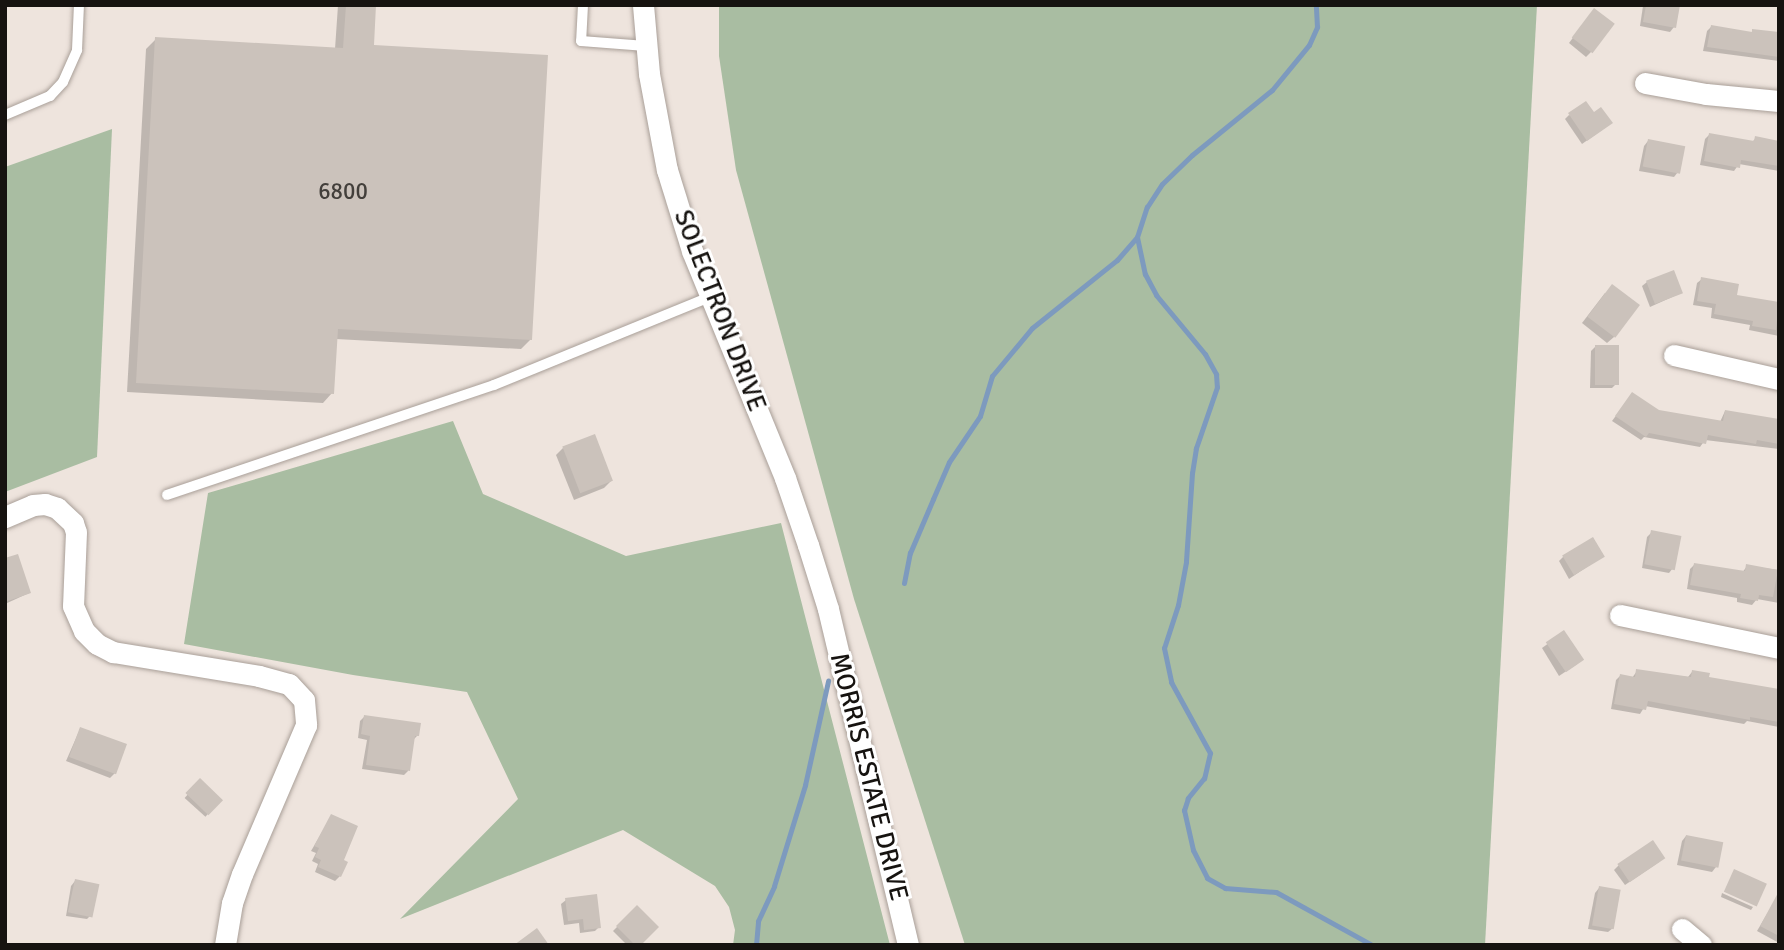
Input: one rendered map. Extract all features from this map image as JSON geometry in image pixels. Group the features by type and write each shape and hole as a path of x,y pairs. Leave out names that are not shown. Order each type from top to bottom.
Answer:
{"street":[{"name":"SOLECTRON DRIVE","path":"643,5 646,46 667,170 692,251 785,478 828,609"},
{"path":"1645,83 1706,94 1779,101"},
{"path":"1674,355 1779,379"},
{"path":"5,517 33,505 45,504 57,508 73,523 76,532 73,606 84,631 97,644 113,652 259,676 289,684 304,700 306,725 242,874 232,903 225,945"},
{"name":"MORRIS ESTATE DRIVE","path":"828,609 908,945"},
{"path":"1620,615 1779,648"},
{"path":"1682,929 1701,945"}],"lane":[{"path":"5,115 50,96 63,82 77,50 79,5"},
{"path":"583,5 581,41 646,46"},
{"path":"167,495 494,385 710,297"}],"green space":[{"path":"719,5 1537,5 1485,945 965,945 854,599 736,170 719,56"},
{"path":"112,129 97,457 5,492 5,167"},
{"path":"453,421 483,494 626,556 781,523 890,945 733,945 735,930 729,907 715,886 623,830 400,919 518,799 467,692 353,675 184,644 208,493"}],"building":[{"path":"346,5 376,5 374,45 548,55 532,340 338,329 334,394 136,383 155,37 343,48"},
{"path":"1646,5 1680,5 1676,28 1643,22"},
{"path":"1594,8 1615,24 1592,53 1572,38"},
{"path":"1711,25 1752,32 1752,29 1779,32 1779,57 1707,47"},
{"path":"1586,101 1594,112 1601,107 1613,123 1587,141 1568,113"},
{"path":"1709,133 1754,141 1755,136 1779,141 1779,166 1741,160 1740,168 1704,161"},
{"path":"1648,139 1685,146 1680,174 1643,166"},
{"path":"1674,270 1683,293 1655,304 1646,281"},
{"path":"1701,277 1739,284 1737,295 1779,302 1776,330 1752,326 1753,321 1714,314 1716,304 1697,301"},
{"path":"1612,284 1640,305 1615,338 1587,317"},
{"path":"1595,345 1619,345 1619,385 1595,385"},
{"path":"1632,392 1659,410 1723,421 1725,410 1779,419 1779,444 1757,440 1756,444 1708,435 1706,444 1649,433 1646,437 1615,416"},
{"path":"595,434 613,481 580,493 562,447"},
{"path":"1651,530 1681,536 1675,570 1644,564"},
{"path":"1593,537 1605,557 1574,575 1562,556"},
{"path":"18,554 31,593 5,602 5,558"},
{"path":"1694,563 1745,571 1746,564 1778,570 1773,597 1759,595 1758,601 1740,598 1741,594 1690,585"},
{"path":"1564,630 1584,660 1566,672 1546,642"},
{"path":"1636,669 1691,677 1692,670 1710,673 1709,677 1779,689 1779,722 1750,717 1750,720 1648,701 1646,710 1614,704 1620,674 1635,677"},
{"path":"364,715 421,723 419,736 415,736 410,771 366,765 370,736 361,734"},
{"path":"80,727 127,744 116,774 69,757"},
{"path":"200,778 223,800 208,815 185,793"},
{"path":"331,814 358,826 344,860 348,862 341,877 318,867 321,860 315,857 319,848 314,846"},
{"path":"1686,835 1723,842 1718,868 1681,861"},
{"path":"1653,840 1665,858 1630,882 1617,864"},
{"path":"1734,869 1767,884 1757,906 1724,892"},
{"path":"75,879 99,884 92,917 68,912"},
{"path":"1599,886 1621,890 1614,929 1592,925"},
{"path":"1779,891 1779,936 1760,926"},
{"path":"597,894 601,928 584,930 583,919 568,921 565,898"},
{"path":"637,905 659,927 641,945 635,945 616,926"},
{"path":"537,928 549,945 514,945"}],"waterway":[{"path":"904,583 910,553 949,462 980,416 992,376 1032,328 1117,260 1137,237 1147,207 1162,184 1192,155 1272,90 1309,45 1317,27 1316,5"},
{"path":"1137,237 1145,274 1156,295 1205,354 1216,374 1217,387 1196,448 1186,562 1178,605 1164,648 1171,682 1210,753 1204,778 1188,798 1184,810 1193,850 1207,878 1225,888 1276,892 1372,945"},
{"path":"756,945 758,921 774,886 805,785 828,681"}]}
